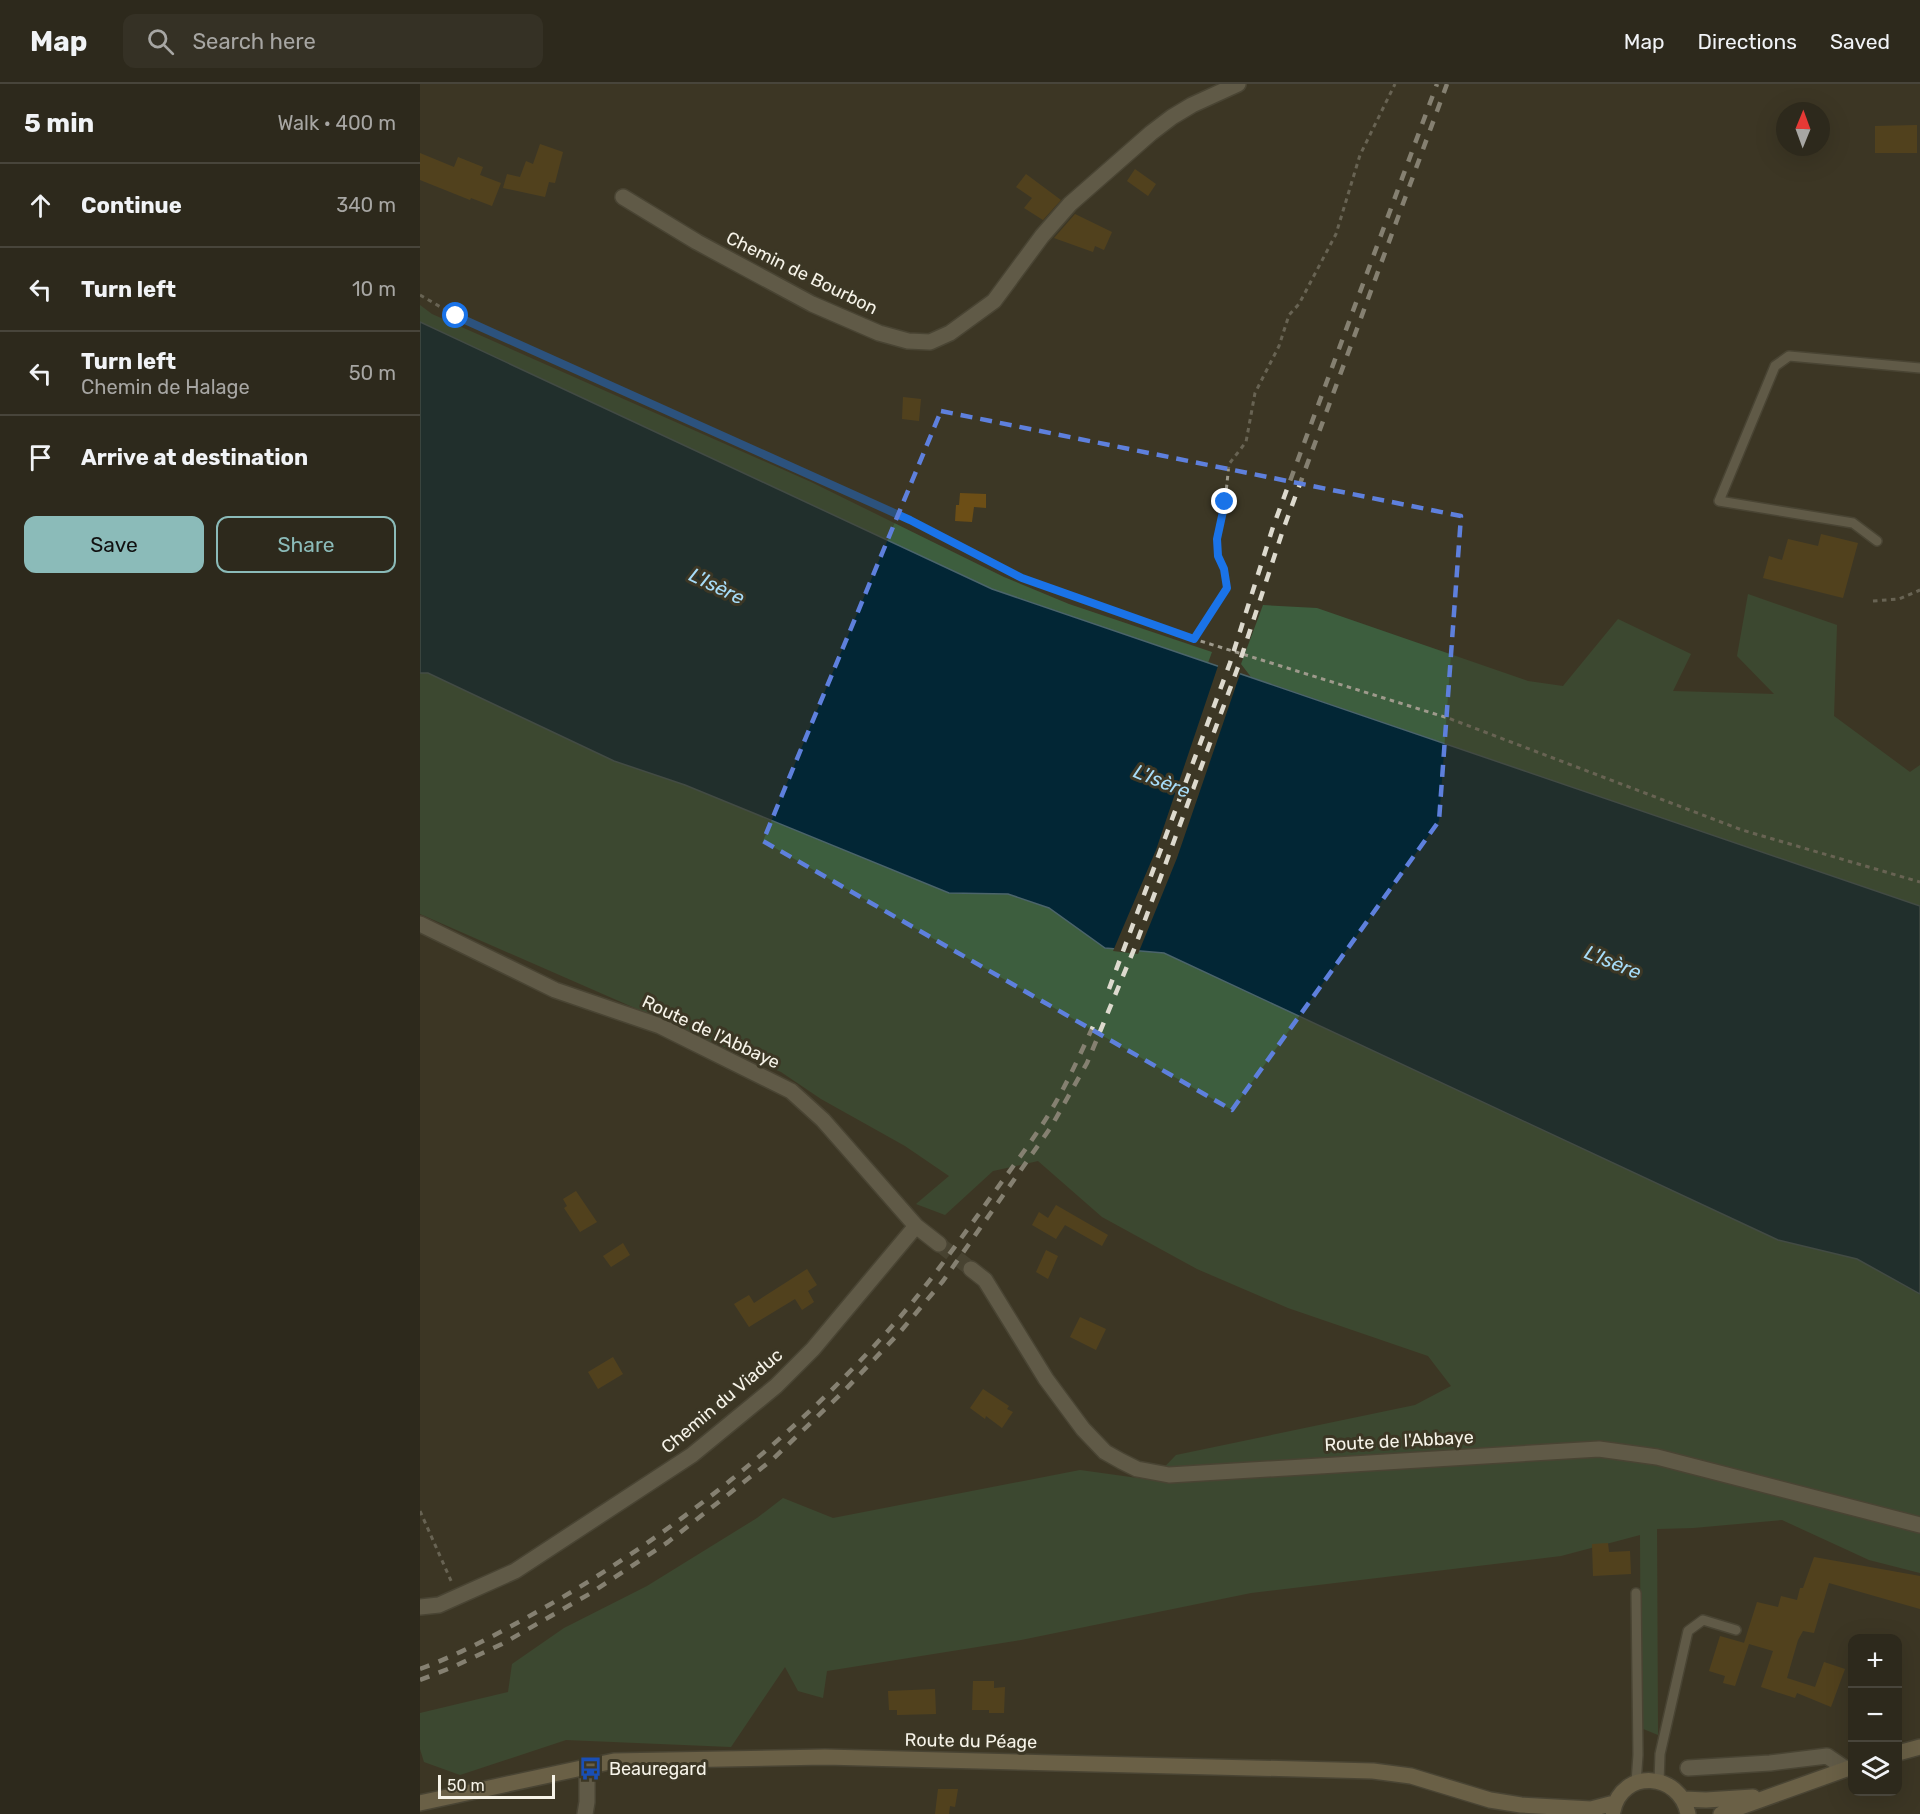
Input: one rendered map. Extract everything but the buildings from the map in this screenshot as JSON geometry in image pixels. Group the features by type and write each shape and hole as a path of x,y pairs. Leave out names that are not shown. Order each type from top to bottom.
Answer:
{"street":[{"name":"Chemin de Bourbon","path":"623,197 697,242 812,304 879,333 908,340 930,342 950,333 994,301 1042,236 1070,204 1151,133 1192,105 1238,84"},
{"name":"Route de l'Abbaye","path":"420,924 555,990 660,1026 791,1091 823,1120 916,1226 939,1244"},
{"name":"Chemin du Viaduc","path":"420,1608 439,1605 515,1571 692,1455 776,1386 813,1349 916,1226"},
{"name":"Route de l'Abbaye","path":"970,1269 985,1280 1046,1379 1083,1429 1105,1452 1137,1469 1169,1475 1599,1449 1657,1456 1920,1525"},
{"path":"1902,1752 1920,1747"},
{"path":"1688,1768 1770,1763 1827,1756 1848,1767"},
{"name":"Route du Péage","path":"420,1803 614,1761 825,1757 1373,1771 1411,1776 1490,1800 1521,1805 1613,1809"},
{"path":"585,1814 587,1766"},
{"path":"1721,1814 1848,1768"},
{"path":"1613,1809 1623,1791 1636,1783 1649,1780 1659,1781 1672,1787 1686,1807 1774,1794"},
{"name":"Route du Péage","path":"1521,1805 1548,1814"}],"lane":[{"path":"1877,541 1853,523 1719,501 1775,366 1789,356 1920,368"},
{"path":"1636,1593 1638,1755 1636,1783"},
{"path":"1659,1781 1659,1754 1688,1631 1703,1620 1736,1630"}],"path":[{"path":"1194,639 1209,612 1227,588 1224,569 1218,556 1217,539 1225,502 1229,464 1246,442 1255,393 1280,346 1288,315 1299,304 1336,234 1360,155 1395,84"},
{"path":"420,295 456,316 910,520 1022,578 1194,639 1448,718 1742,830 1920,882"},
{"path":"1873,601 1899,599 1920,590"},
{"path":"420,1511 458,1597"}],"highlighted area":[{"path":"941,411 1461,516 1439,821 1232,1110 763,841"}],"green space":[{"path":"420,305 432,314 811,482 1004,577 1069,604 1212,652 1208,663 992,589 420,322"},
{"path":"1748,594 1837,625 1834,716 1910,772 1920,765 1920,906 1251,677 1241,664 1263,605 1317,608 1528,681 1563,686 1618,619 1691,654 1673,691 1774,694 1737,656"},
{"path":"420,673 428,673 614,761 685,785 949,893 1008,894 1049,908 1105,947 1164,953 1778,1240 1857,1259 1920,1294 1920,1573 1869,1560 1782,1520 1657,1529 1658,1735 1641,1728 1640,1535 1561,1556 1251,1593 1021,1640 827,1671 823,1698 798,1691 785,1667 731,1747 566,1740 460,1775 424,1762 420,1749 420,1713 508,1692 512,1664 564,1628 647,1586 757,1518 783,1498 833,1518 1080,1470 1152,1480 1176,1455 1415,1405 1451,1386 1428,1356 1288,1308 1197,1269 1102,1217 1038,1161 993,1171 945,1215 916,1204 949,1176 905,1146 821,1099 781,1072 420,914"}],"water":[{"name":"L'Isère","path":"420,322 992,589 1920,906 1920,1294 1857,1259 1778,1240 1164,953 1105,948 1049,908 1008,894 949,893 685,785 614,761 428,673 420,673"}],"pier":[{"path":"1219,663 1241,671 1177,858 1138,954 1113,951 1156,850"}],"tunnel":[{"path":"939,1244 971,1269"}],"railway":[{"path":"1109,989 1230,663 1273,527 1437,84"},
{"path":"420,1680 502,1644 591,1593 668,1542 773,1459 845,1390 900,1332 943,1281 1051,1127 1087,1063 1135,947 1238,667 1283,530 1447,84"},
{"path":"420,1669 470,1648 596,1577 688,1514 775,1443 816,1405 905,1311 981,1211 1050,1113 1095,1022"}],"place":[{"name":"Beauregard","path":"591,1769"}],"route":[{"path":"456,316 910,520 1022,578 1194,639 1209,612 1227,588 1224,569 1218,556 1217,539 1225,502"}]}
